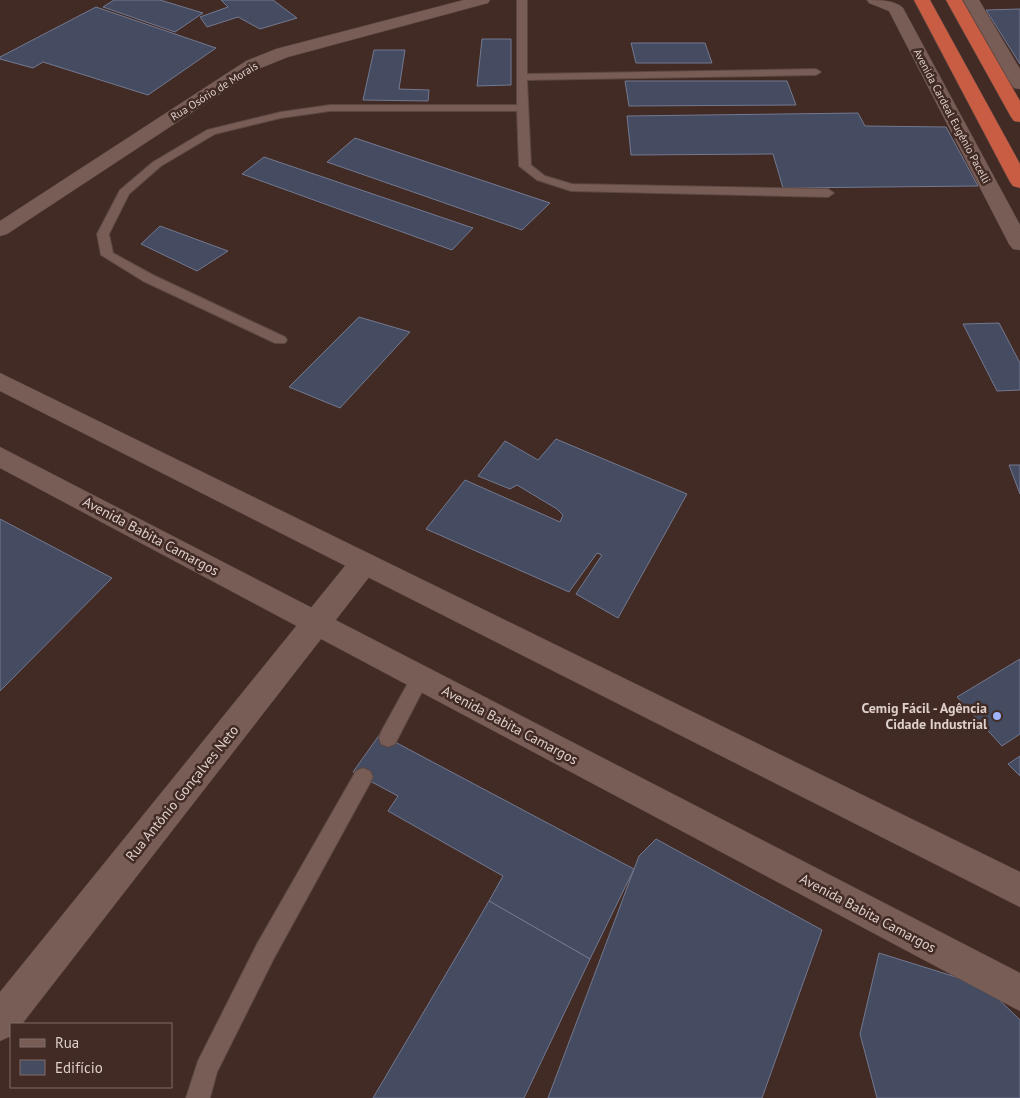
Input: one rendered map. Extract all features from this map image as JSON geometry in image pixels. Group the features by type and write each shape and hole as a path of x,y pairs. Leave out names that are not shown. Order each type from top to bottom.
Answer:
{"highway":[{"path":"922,0 1020,182"},
{"path":"954,0 1020,117"}],"street":[{"name":"Rua Osório de Morais","path":"0,230 252,65 291,51 482,0"},
{"name":"Avenida Cardeal Eugênio Pacelli","path":"875,0 895,8 1020,244"},
{"path":"971,0 1020,84"},
{"path":"0,382 1020,890"},
{"name":"Avenida Babita Camargos","path":"0,456 1020,992"},
{"name":"Rua Antônio Gonçalves Neto","path":"0,1022 363,564"}],"lane":[{"path":"522,0 522,108 525,166 541,178 571,187 828,193"},
{"path":"522,77 816,72"},
{"path":"280,340 148,278 107,255 103,234 124,192 157,164 211,132 281,115 330,108 522,108"},
{"path":"388,738 420,678"},
{"path":"198,1098 206,1069 265,952 363,777"}],"building":[{"path":"114,0 160,0 203,13 175,32 103,7"},
{"path":"221,0 273,0 297,18 260,29 238,17 207,27 200,17 228,7"},
{"path":"96,7 216,48 148,95 43,62 33,68 0,59 0,57"},
{"path":"1020,9 1020,64 986,10"},
{"path":"482,39 511,39 511,85 477,86"},
{"path":"631,43 705,43 712,63 636,63"},
{"path":"374,50 405,50 399,89 429,90 428,101 363,100"},
{"path":"625,81 787,81 796,105 629,106"},
{"path":"858,113 865,126 946,127 978,186 783,188 773,154 631,155 627,116"},
{"path":"355,138 550,203 522,230 327,162"},
{"path":"264,157 473,228 452,250 242,174"},
{"path":"160,226 228,251 197,271 141,244"},
{"path":"359,317 410,332 340,408 289,387"},
{"path":"999,323 1020,363 1020,390 997,391 963,324"},
{"path":"556,439 687,494 618,618 576,594 602,555 597,553 569,592 426,529 465,480 560,522 563,515 557,509 517,485 510,489 478,476 505,441 538,460"},
{"path":"1009,465 1020,465 1020,494"},
{"path":"0,519 112,578 0,691"},
{"name":"Cemig Fácil - Agência Cidade Industrial","path":"1020,659 1020,734 1002,746 957,697"},
{"path":"380,734 634,869 590,959 489,901 503,876 388,811 398,796 353,772"},
{"name":"Cemig Fácil - Agência Cidade Industrial","path":"1020,756 1020,776 1008,764"},
{"path":"656,839 822,930 762,1098 548,1098 639,856"},
{"path":"489,901 590,959 524,1098 373,1098"},
{"path":"879,953 985,986 1020,1020 1020,1098 877,1098 860,1034"}],"place":[{"name":"Cemig Fácil - Agência Cidade Industrial","path":"997,716"}]}
